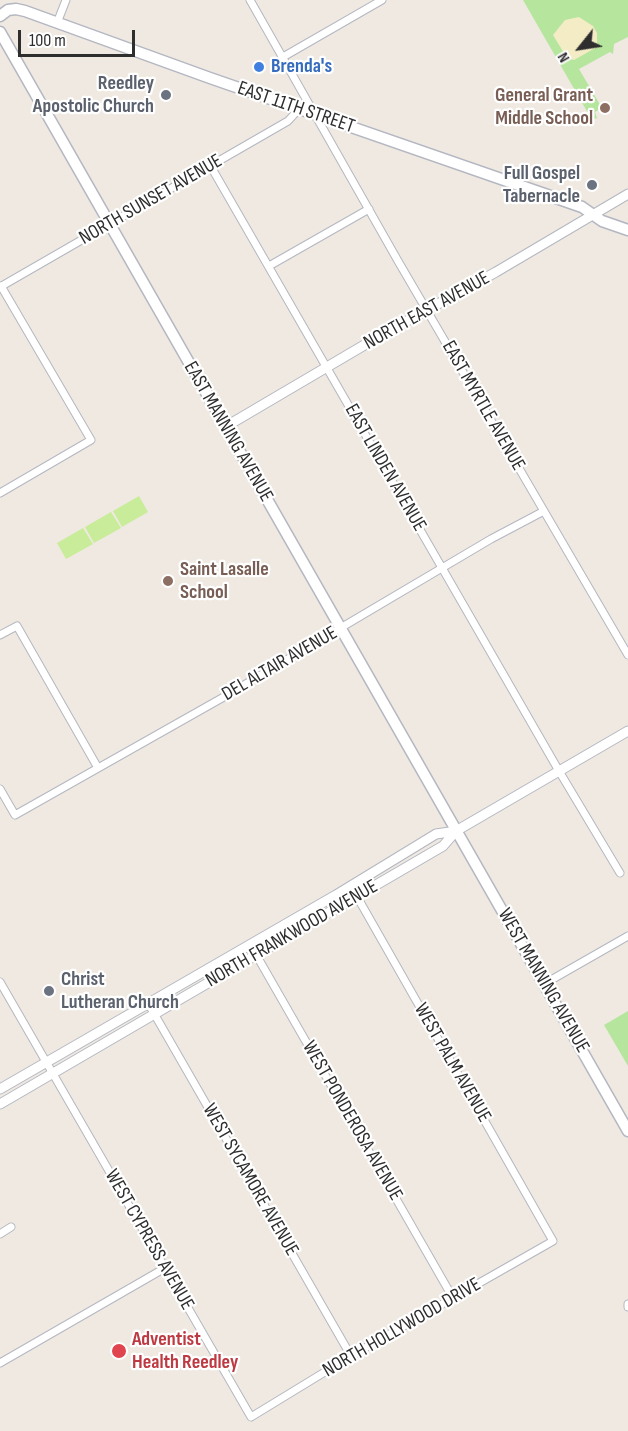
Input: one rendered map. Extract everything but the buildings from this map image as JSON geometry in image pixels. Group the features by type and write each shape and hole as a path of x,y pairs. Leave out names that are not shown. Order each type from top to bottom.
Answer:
{"main road":[{"name":"EAST 11TH STREET","path":"0,16 8,10 16,9 582,207 602,221 628,230"},
{"name":"EAST MANNING AVENUE","path":"0,32 456,831"},
{"name":"WEST MANNING AVENUE","path":"456,831 628,1131"}],"street":[{"path":"57,23 66,0"},
{"name":"EAST MYRTLE AVENUE","path":"250,0 628,655"},
{"path":"283,57 382,0"},
{"name":"NORTH SUNSET AVENUE","path":"1,286 288,121 299,109"},
{"name":"EAST LINDEN AVENUE","path":"210,165 620,873"},
{"name":"NORTH EAST AVENUE","path":"225,427 628,194"},
{"path":"269,266 369,209"},
{"path":"0,493 91,440 1,286"},
{"name":"DEL ALTAIR AVENUE","path":"0,789 15,815 544,511"},
{"path":"0,635 17,626 98,768"},
{"name":"NORTH FRANKWOOD AVENUE","path":"0,1104 443,846 456,831 628,731"},
{"name":"NORTH FRANKWOOD AVENUE","path":"0,1089 351,886 436,834 456,831"},
{"name":"WEST PALM AVENUE","path":"351,886 553,1241"},
{"path":"544,984 628,936"},
{"name":"WEST PONDEROSA AVENUE","path":"250,945 453,1298"},
{"name":"WEST CYPRESS AVENUE","path":"0,982 251,1418"},
{"name":"WEST SYCAMORE AVENUE","path":"148,1003 351,1356"},
{"path":"0,1234 11,1227"},
{"name":"NORTH HOLLYWOOD DRIVE","path":"251,1418 351,1356 553,1241"},
{"path":"0,1363 165,1268"}],"green space":[{"path":"523,0 628,0 628,37 614,44 613,54 610,52 579,69 602,108 595,112 597,118 592,120"},
{"path":"139,496 148,512 122,527 113,511"},
{"path":"111,512 121,528 94,543 85,527"},
{"path":"83,528 93,544 66,559 57,543"},
{"path":"628,1011 628,1066 604,1025"}],"sand":[{"path":"579,17 593,26 597,33 597,47 574,60 567,58 553,35 565,20"}],"place":[{"name":"Brenda's","path":"259,67"},
{"name":"Reedley Apostolic Church","path":"166,95"},
{"name":"General Grant Middle School","path":"605,108"},
{"name":"Full Gospel Tabernacle","path":"592,185"},
{"name":"Saint Lasalle School","path":"168,581"},
{"name":"Christ Lutheran Church","path":"49,991"},
{"name":"Adventist Health Reedley","path":"119,1351"}]}
